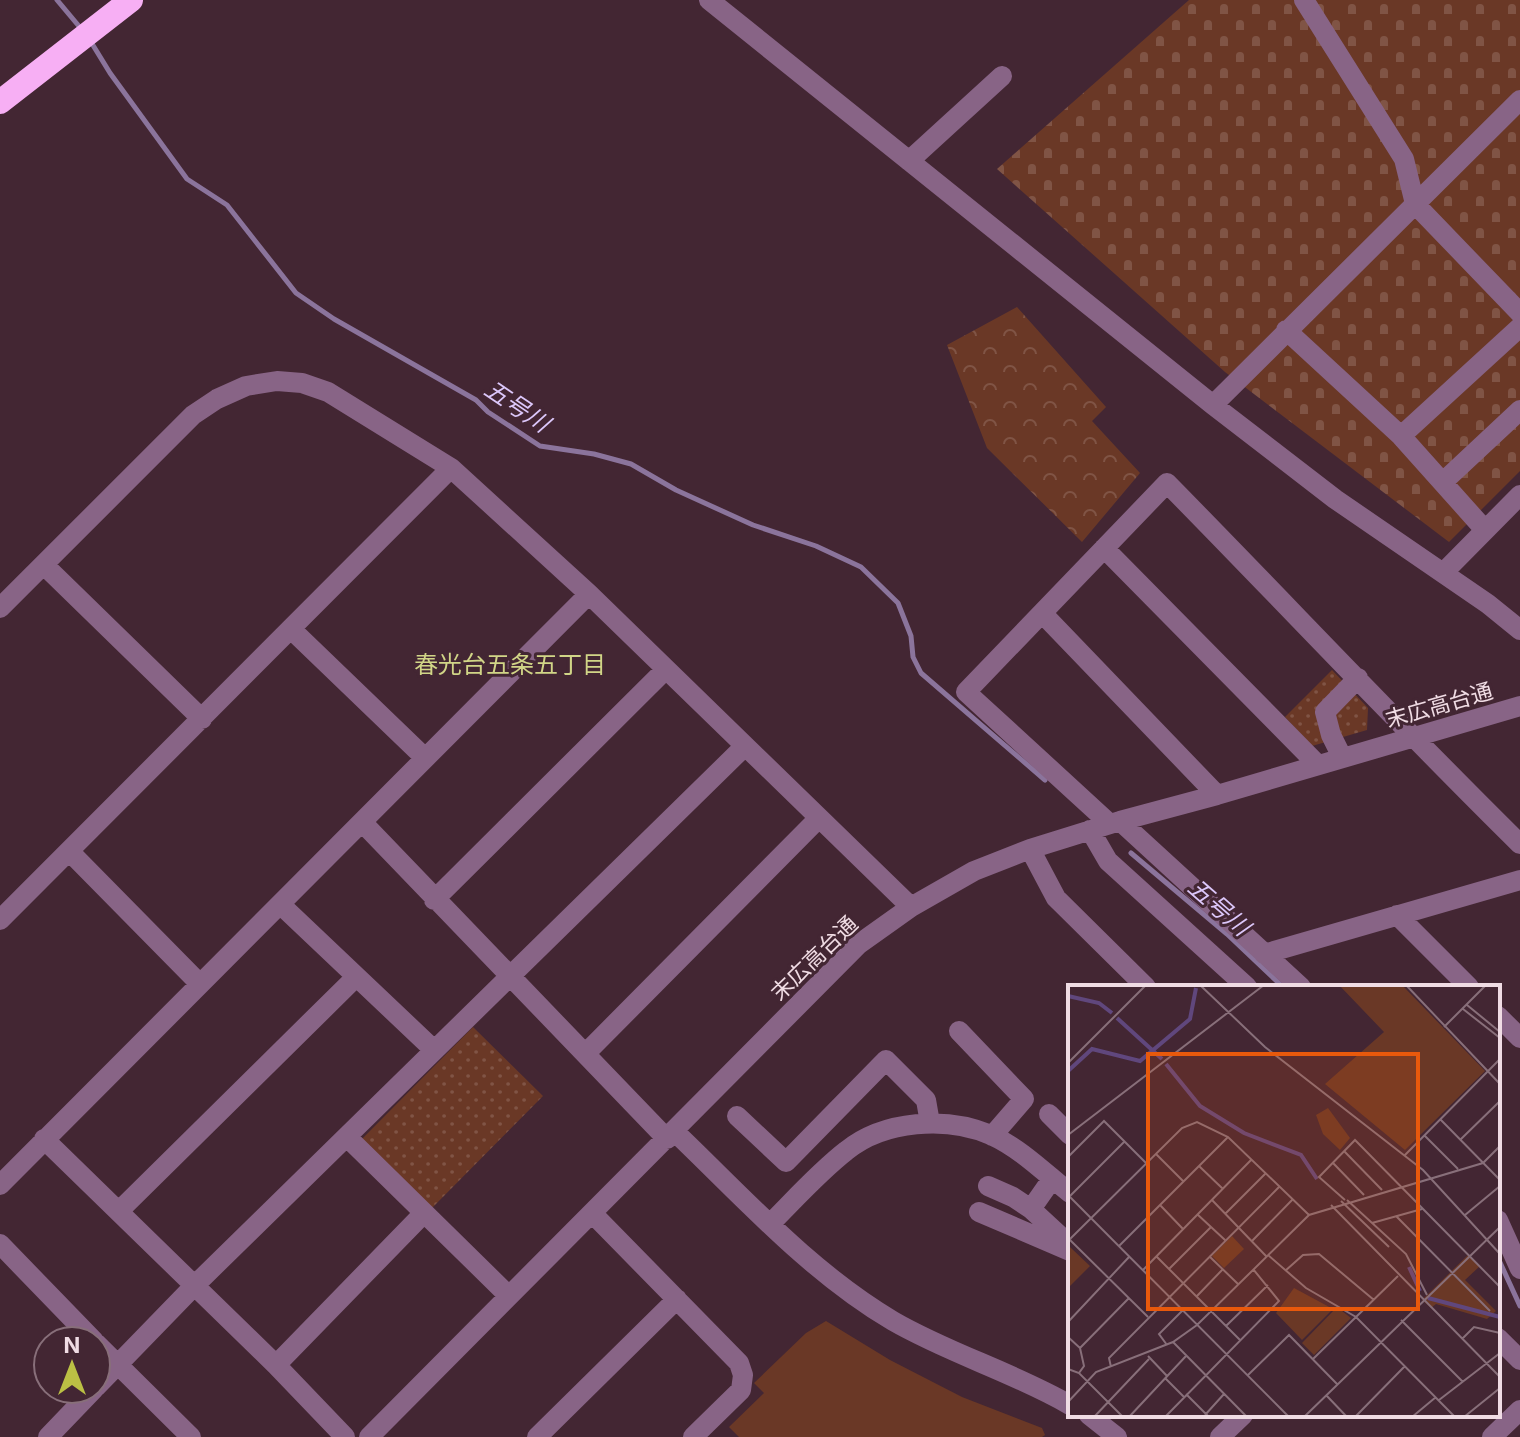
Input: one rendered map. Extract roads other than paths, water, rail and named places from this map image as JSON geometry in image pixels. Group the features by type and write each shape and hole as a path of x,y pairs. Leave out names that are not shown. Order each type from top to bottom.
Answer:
{"highway":[{"path":"0,102 127,3"}],"street":[{"path":"709,0 1213,405 1335,499 1520,630"},
{"path":"1304,0 1404,159 1415,204 1520,313"},
{"path":"909,161 1002,76"},
{"path":"1213,405 1520,100"},
{"path":"1401,436 1520,327"},
{"path":"1286,330 1401,436 1485,530"},
{"path":"0,608 193,415 217,399 246,386 277,381 302,383 328,392 451,468 589,594 911,907"},
{"path":"1443,482 1520,410"},
{"path":"0,920 451,468"},
{"path":"1299,985 966,692 1167,483 1520,844"},
{"path":"1443,573 1520,495"},
{"path":"1104,548 1317,764"},
{"path":"44,565 202,719"},
{"path":"0,1185 589,594"},
{"path":"1042,613 1217,795"},
{"path":"291,629 425,758"},
{"path":"434,900 666,669"},
{"path":"1342,757 1331,735 1325,712 1358,678"},
{"name":"末広高台通","path":"369,1437 859,944 911,907 974,871 1030,849 1520,706"},
{"path":"112,1371 195,1285 745,746"},
{"path":"586,1053 819,818"},
{"path":"362,822 434,900 586,1053 671,1136 771,1223 804,1257 891,1320 966,1359 1031,1383 1068,1404"},
{"path":"1090,830 1108,861 1245,985"},
{"path":"1030,849 1056,898 1144,985"},
{"path":"69,851 200,984"},
{"path":"1264,954 1520,880"},
{"path":"280,904 434,1050"},
{"path":"1397,915 1467,985"},
{"path":"119,1211 356,977"},
{"path":"1500,1018 1520,1038"},
{"path":"959,1031 1024,1099 992,1136"},
{"path":"737,1116 786,1162 886,1060 926,1100 930,1123"},
{"path":"1049,1114 1068,1133"},
{"path":"771,1223 847,1149 877,1134 930,1123 967,1127 992,1136 1021,1154 1068,1191"},
{"path":"347,1137 509,1296"},
{"path":"44,1139 276,1365 345,1437"},
{"path":"1031,1209 1052,1179"},
{"path":"988,1186 1031,1209 1068,1246"},
{"path":"979,1212 1068,1247"},
{"path":"276,1365 424,1213"},
{"path":"592,1213 739,1363 743,1375 741,1390 693,1437"},
{"path":"1500,1224 1520,1269"},
{"path":"0,1244 79,1325"},
{"path":"537,1437 677,1299"},
{"path":"1500,1340 1520,1360"},
{"path":"112,1359 191,1437"},
{"path":"48,1437 79,1405"},
{"path":"1492,1437 1520,1410"},
{"path":"1092,1417 1117,1437"},
{"path":"1220,1437 1241,1417"}],"waterway":[{"name":"五号川","path":"57,0 83,31"},
{"name":"五号川","path":"91,42 187,179 227,205 296,293 334,319 476,400 488,412 540,446 594,454 631,464 676,490 753,525 816,546 861,567 898,603 911,636 913,657 921,673 1045,780"},
{"name":"五号川","path":"1131,853 1227,934 1281,985"},
{"name":"五号川","path":"1500,1262 1520,1306"}],"district":[{"name":"春光台五条五丁目","path":"510,664"}]}
